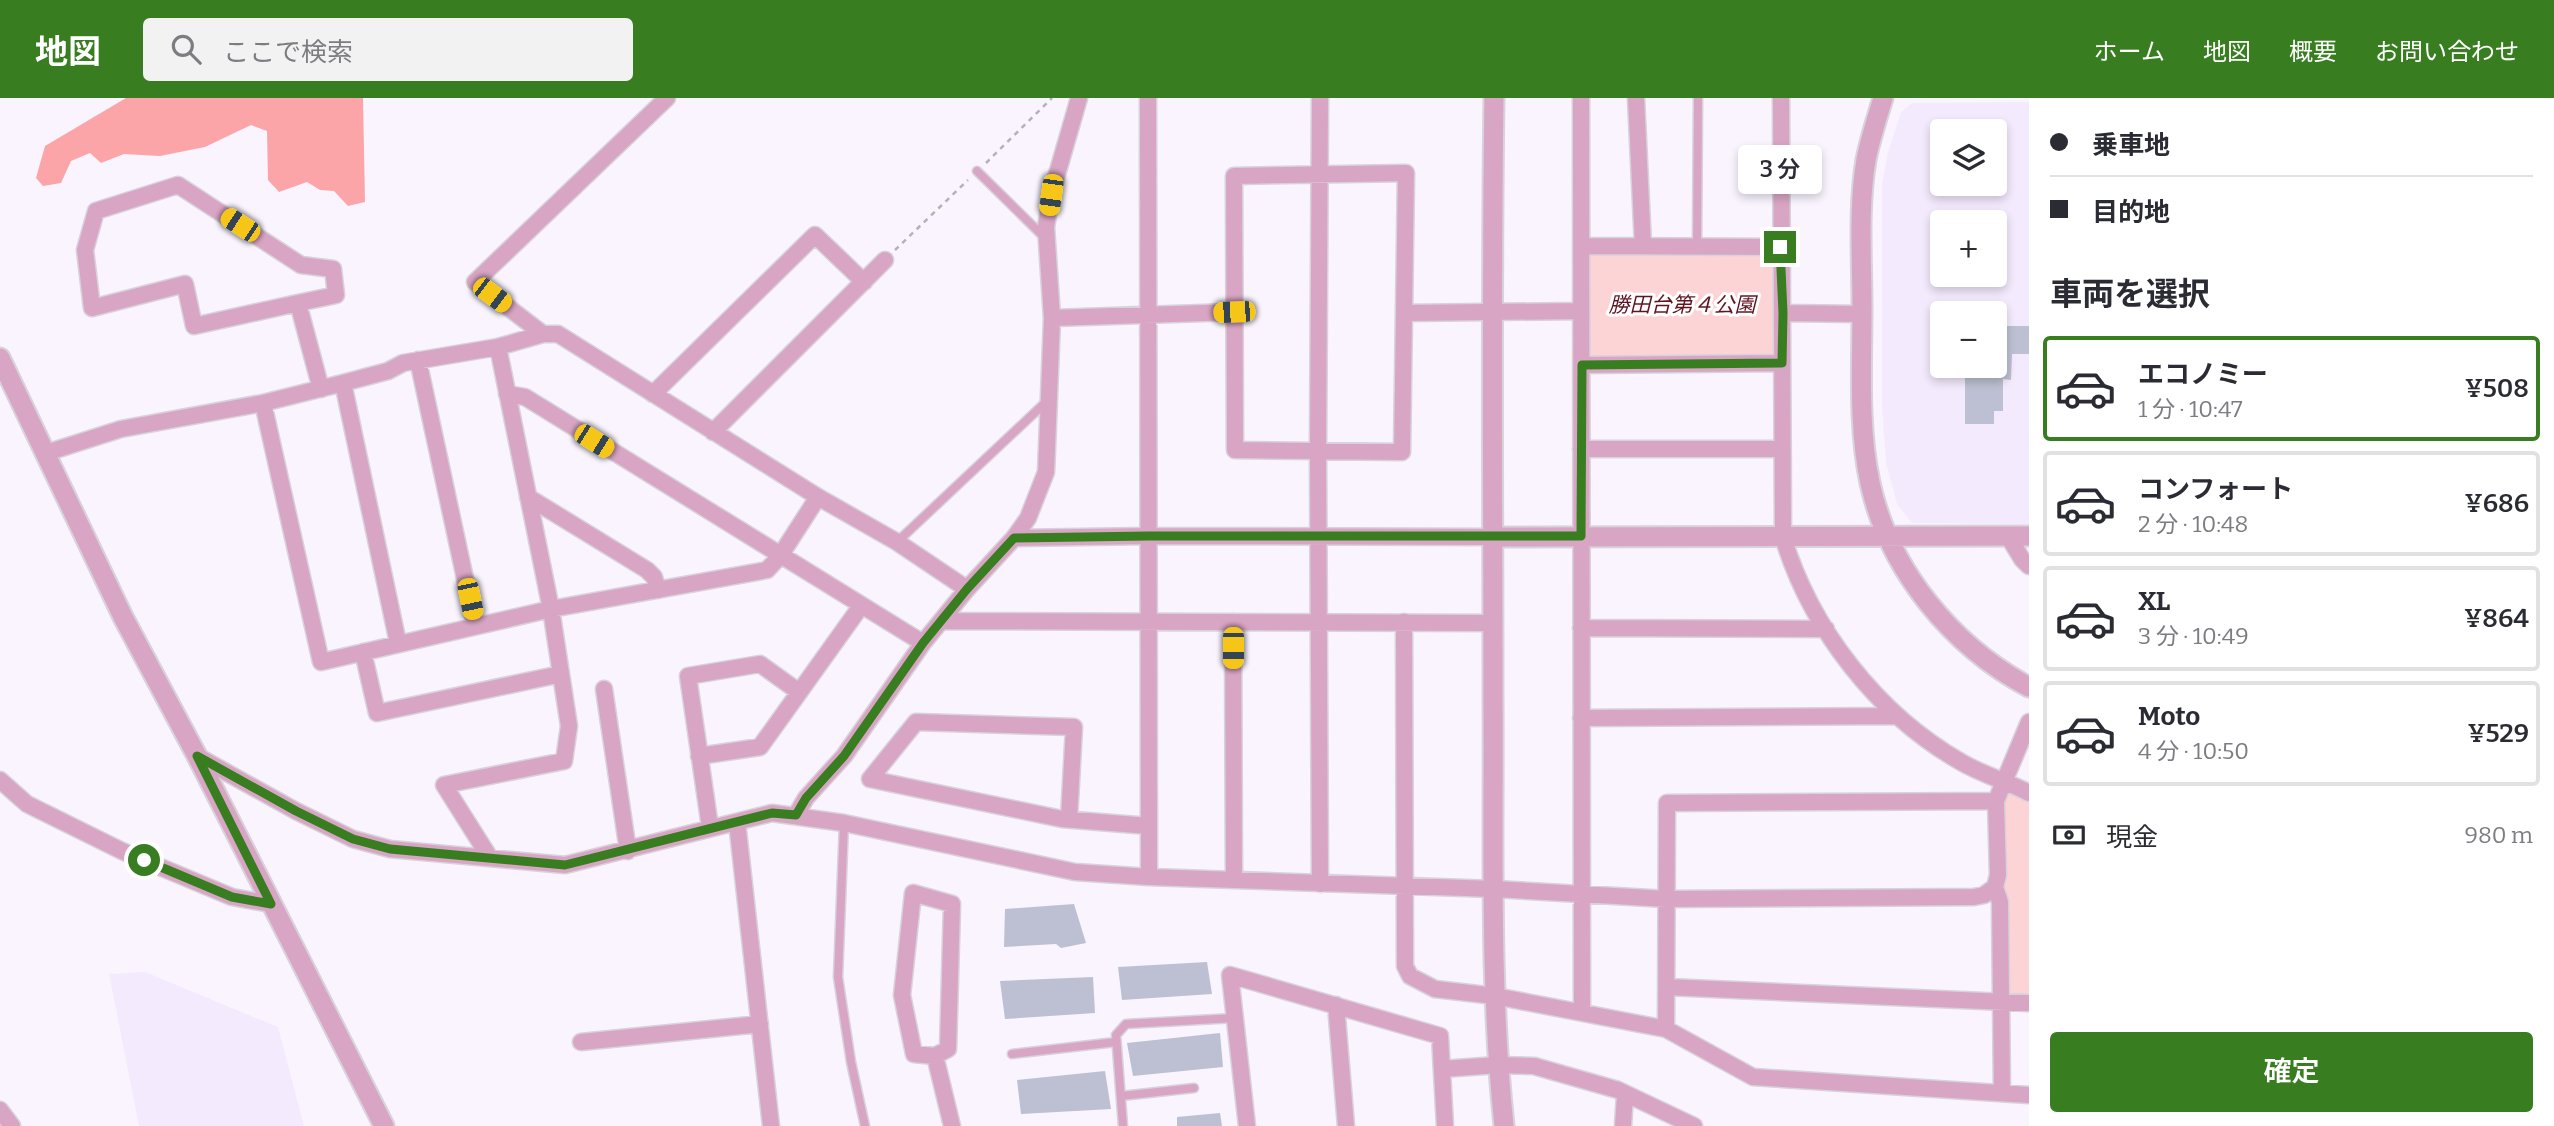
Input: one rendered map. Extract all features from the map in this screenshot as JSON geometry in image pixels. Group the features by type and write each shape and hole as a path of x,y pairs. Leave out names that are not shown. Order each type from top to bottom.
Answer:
{"street":[{"path":"543,334 475,282 667,98"},
{"path":"796,815 806,798 844,756 923,643 967,589 1014,538 1028,518 1046,472 1052,318 1047,240 1051,195 1079,98"},
{"path":"1147,98 1149,877"},
{"path":"1320,98 1320,884"},
{"path":"1494,98 1491,314 1495,996 1504,1126"},
{"path":"1581,98 1582,1012"},
{"path":"1636,98 1643,246"},
{"path":"1781,98 1783,537 1799,582 1848,663 1897,716 1958,761 2029,793"},
{"path":"1883,98 1866,159 1863,182 1864,442 1871,485 1888,535 1914,582 1951,630 1996,669 2029,687"},
{"path":"1406,173 1402,452 1234,450 1234,176 1318,175 1406,173"},
{"path":"178,186 301,265 333,269 336,295 298,303 194,326 185,284 92,308 85,250 96,211 178,186"},
{"path":"653,394 815,235 864,282"},
{"path":"1582,246 1780,247"},
{"path":"713,432 885,260"},
{"path":"298,303 321,388"},
{"path":"1052,318 1234,312"},
{"path":"1405,313 1580,312"},
{"path":"1783,313 1862,314"},
{"path":"46,453 121,429 263,403 388,371 403,363 498,347 543,334 558,334 818,497 897,542 967,589"},
{"path":"490,858 444,785 564,761 569,726 551,609 498,347"},
{"path":"418,360 475,625"},
{"path":"1582,365 1782,363"},
{"path":"2,364 123,617 197,756 384,1126"},
{"path":"343,383 398,643"},
{"path":"507,394 525,397 923,643"},
{"path":"263,403 321,662 551,609 767,570 780,556 818,497"},
{"path":"1581,449 1782,449"},
{"path":"528,497 647,570 654,577 658,590"},
{"path":"2008,536 2029,566"},
{"path":"1014,538 2029,536"},
{"path":"699,756 760,747 861,606"},
{"path":"941,621 1493,623"},
{"path":"1233,622 1234,880"},
{"path":"1404,622 1405,966 1410,976 1435,989 1495,996 1666,1030 1753,1077 2029,1095"},
{"path":"1581,628 1826,629"},
{"path":"363,652 377,713 561,674"},
{"path":"710,827 688,676 760,664 799,692"},
{"path":"604,689 628,850"},
{"path":"1581,718 1897,716"},
{"path":"1069,819 1074,727 916,722 870,779 1062,819 1149,826"},
{"path":"2002,1093 2000,902 1995,887 1998,875 1996,801 2002,781 2029,722"},
{"path":"197,756 353,839 390,849 565,865 772,813 844,823 1075,872 1149,877 1494,889 1667,899 1974,897 1984,895 1995,887"},
{"path":"0,780 27,804 122,851 232,897 271,904"},
{"path":"1666,1030 1667,803 1996,801"},
{"path":"737,822 771,1126"},
{"path":"913,893 952,904 948,1049 935,1056 914,1054 902,995 913,893"},
{"path":"1247,1126 1230,975 1440,1036 1445,1126"},
{"path":"1667,987 2029,1003"},
{"path":"1336,1005 1346,1126"},
{"path":"581,1042 760,1024"},
{"path":"935,1056 952,1126"},
{"path":"1442,1069 1498,1065 1534,1066 1625,1094 1694,1126"},
{"path":"1623,1126 1625,1094"},
{"path":"0,1110 12,1126"}],"lane":[{"path":"1697,247 1699,98"},
{"path":"977,171 1047,240"},
{"path":"897,542 1049,400"},
{"path":"844,823 838,977 864,1126"},
{"path":"1123,1126 1116,1035 1126,1024 1235,1018"},
{"path":"1012,1054 1116,1042"},
{"path":"1121,1096 1194,1088"}],"shaded area":[{"path":"126,98 363,98 365,202 348,206 334,191 320,190 307,182 279,192 268,180 267,131 251,125 205,147 160,156 124,154 101,163 90,153 71,161 61,183 43,186 36,178 45,146"},
{"path":"2029,102 2029,524 1912,523 1897,504 1886,463 1882,406 1882,185 1887,156 1901,112 1912,103"},
{"path":"145,972 278,1027 304,1126 139,1126 109,974"}],"green space":[{"name":"勝田台第４公園","path":"1582,246 1780,247 1782,363 1582,365"},
{"path":"2008,791 2029,800 2029,997 2009,997 1999,887 2006,880 2001,805"}],"building":[{"path":"2007,326 2029,326 2029,354 2012,354 2011,380 2003,379 2003,411 1994,411 1994,424 1965,424 1965,378 2007,378"},
{"path":"1074,904 1086,943 1061,948 1056,944 1004,947 1005,909"},
{"path":"1207,962 1212,994 1122,1000 1118,967"},
{"path":"1093,977 1095,1013 1005,1019 1000,981"},
{"path":"1220,1033 1223,1067 1133,1076 1127,1043"},
{"path":"1105,1071 1111,1109 1021,1114 1017,1080"},
{"path":"1220,1113 1222,1126 1177,1126 1177,1117"}],"route":[{"path":"144,860 232,897 271,904 197,756 353,839 390,849 565,865 772,813 796,815 806,798 844,756 923,643 967,589 1014,538 1581,536 1582,365 1782,363 1780,247"}]}
